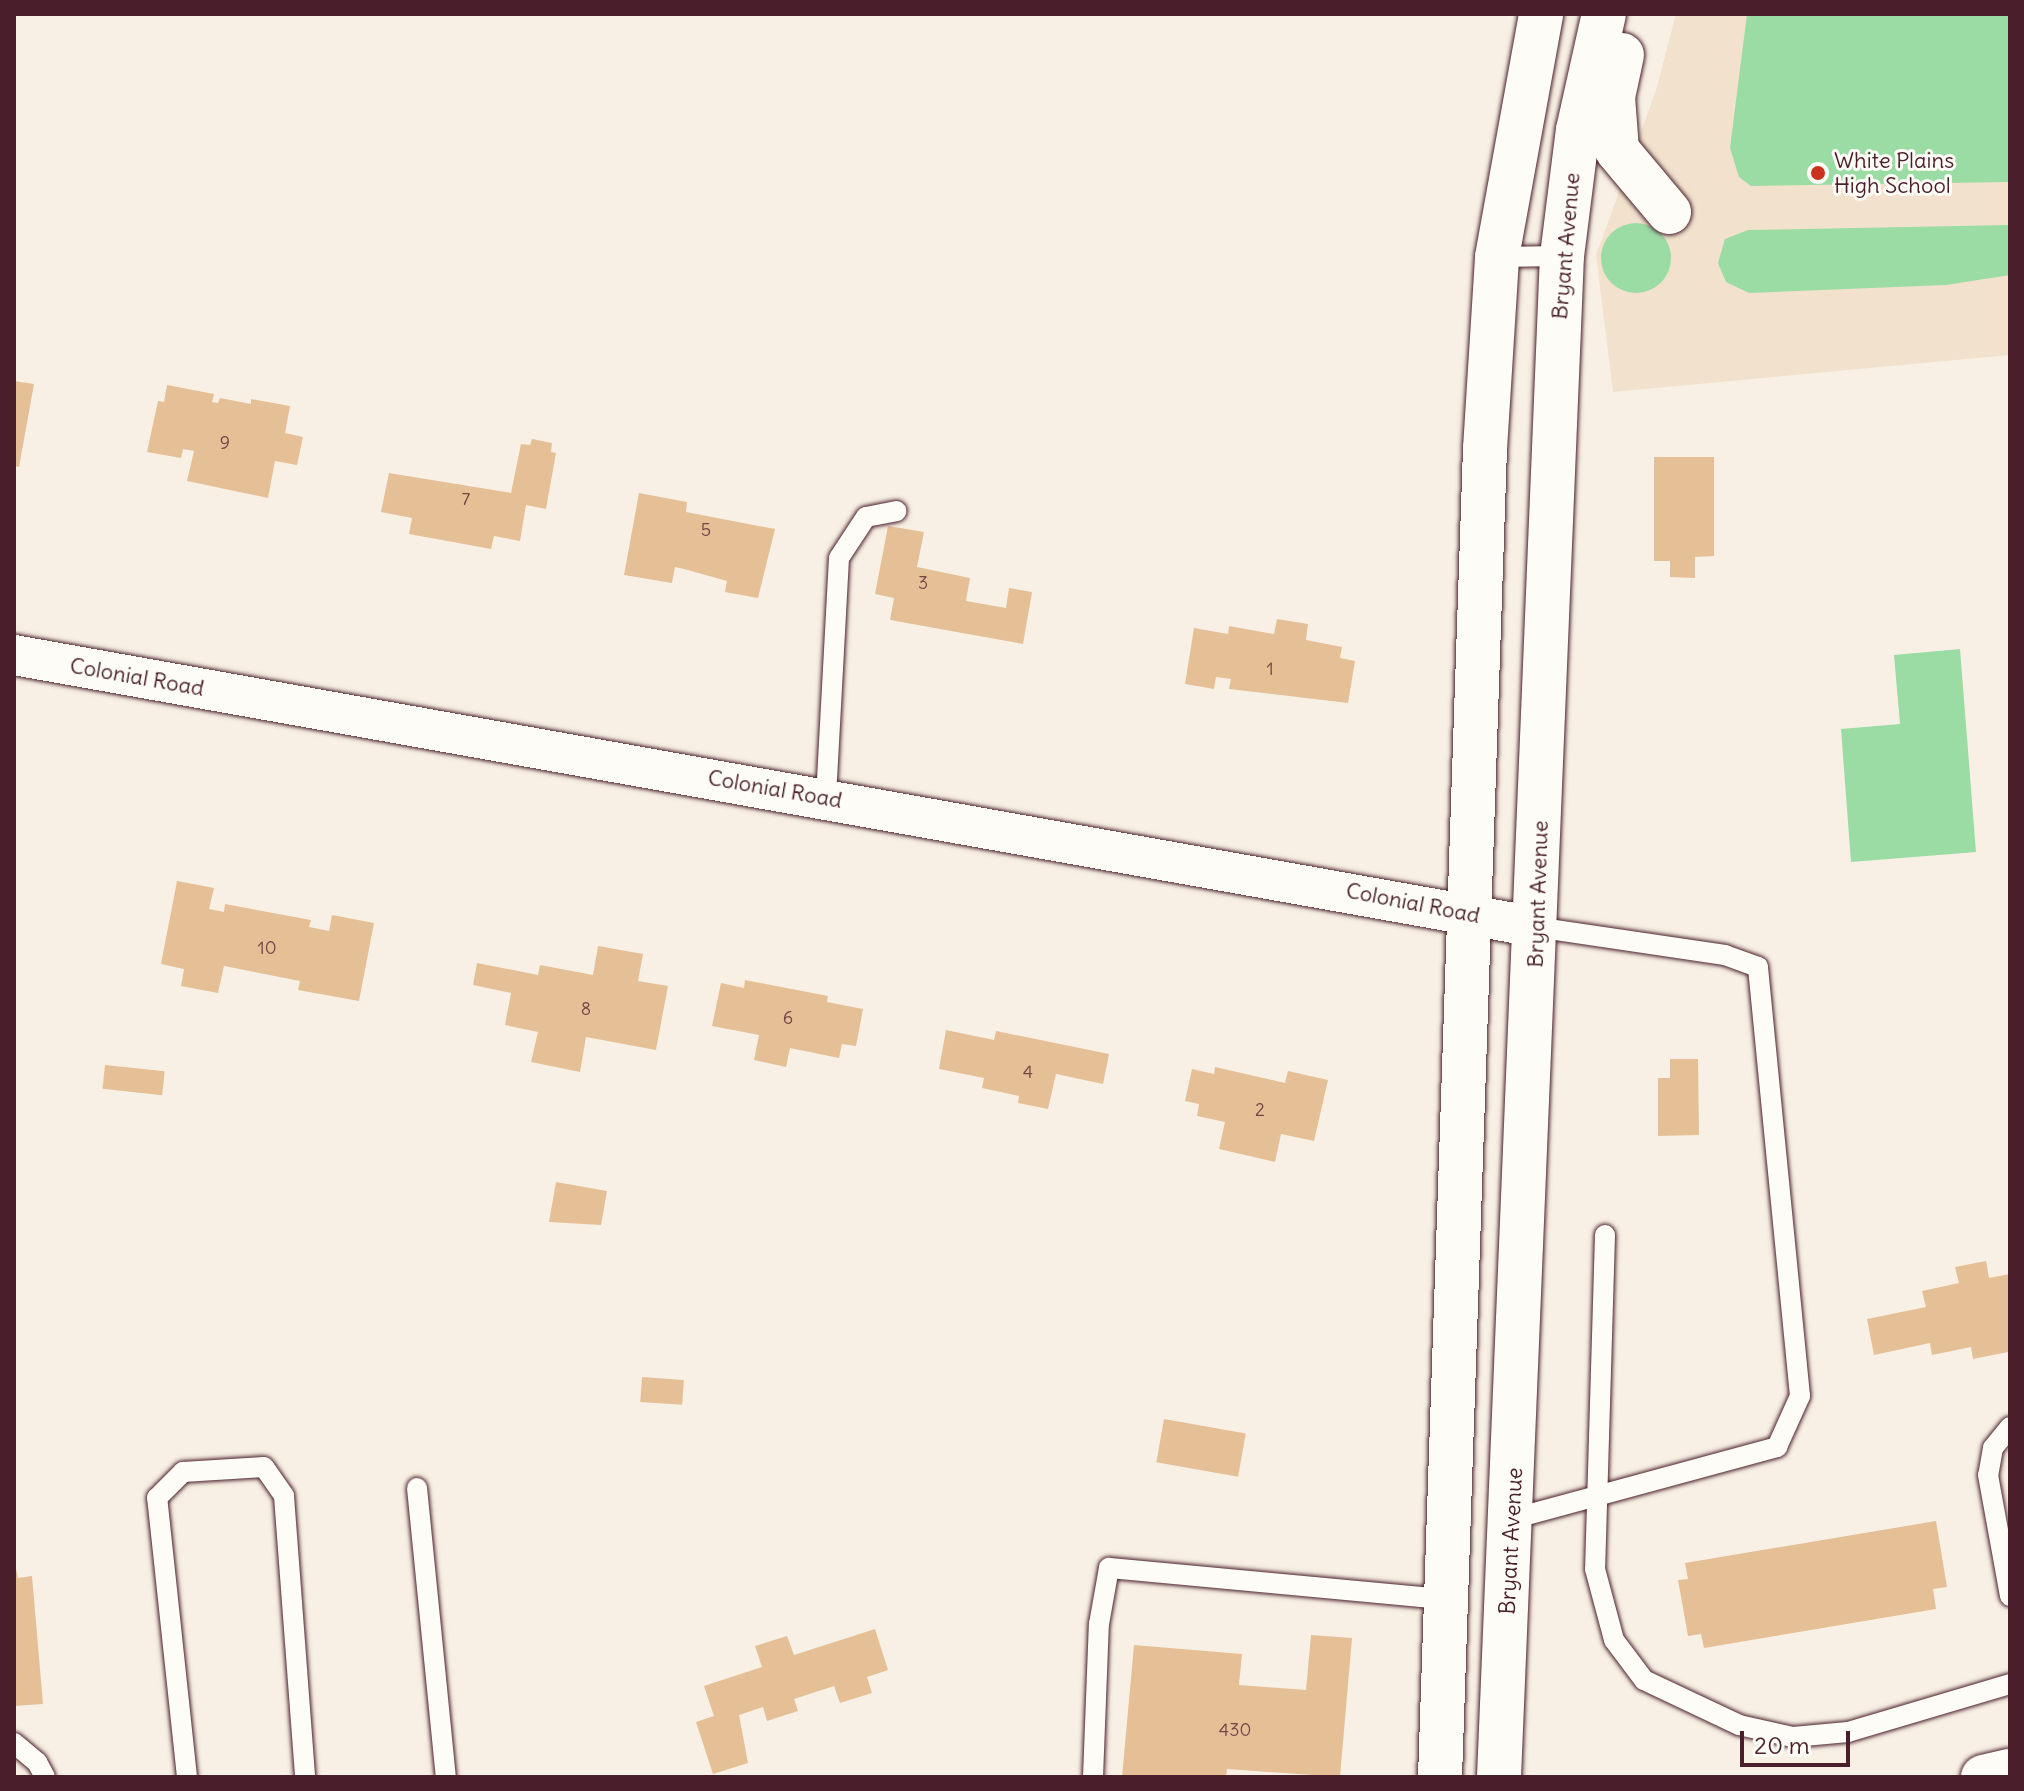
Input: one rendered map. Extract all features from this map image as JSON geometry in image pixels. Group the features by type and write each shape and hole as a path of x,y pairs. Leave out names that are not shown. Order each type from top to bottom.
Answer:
{"main road":[{"path":"1440,1777 1467,913 1497,257 1541,14"},
{"name":"Bryant Avenue","path":"1499,1777 1562,256 1578,130 1604,14"},
{"path":"1632,14 1613,97 1612,131 1629,169 1669,212"},
{"path":"1983,1777 2010,1771"}],"street":[{"name":"Colonial Road","path":"14,655 1536,927"}],"lane":[{"path":"1497,257 1562,256"},
{"path":"826,798 839,558 866,517 896,511"},
{"path":"1512,1519 1777,1447 1800,1396 1758,967 1725,955 1536,927"},
{"path":"1605,1235 1594,1498 1595,1569 1614,1640 1644,1680 1692,1706 1739,1725 1793,1737 1848,1732 2010,1684"},
{"path":"2010,1427 1993,1448 1988,1475 2010,1596"},
{"path":"187,1777 157,1498 183,1472 264,1467 284,1496 305,1777"},
{"path":"417,1488 446,1777"},
{"path":"1093,1777 1099,1624 1109,1568 1444,1599"},
{"path":"14,1743 37,1762 45,1777"}],"shaded area":[{"name":"White Plains High School","path":"1676,14 2010,14 2010,355 1613,392 1596,255 1656,90"}],"green space":[{"path":"1747,14 2010,14 2010,182 1751,186 1739,177 1730,148"},
{"path":"1636,223 1661,233 1671,258 1661,283 1636,293 1611,283 1601,258 1611,233"},
{"path":"2010,225 2010,275 1946,285 1749,293 1726,282 1718,263 1725,239 1748,230"},
{"path":"1960,649 1976,852 1851,862 1841,729 1900,724 1894,655"}],"building":[{"path":"14,381 34,384 19,467 14,466"},
{"path":"167,385 214,394 212,402 218,403 220,398 251,404 251,399 290,406 285,433 303,437 297,465 275,461 268,498 187,481 194,451 183,449 181,458 147,452 158,401 164,402"},
{"path":"532,439 552,443 551,452 556,453 546,509 526,505 520,541 494,536 491,549 409,534 412,518 381,512 389,473 511,493 521,444 530,445"},
{"path":"1654,457 1714,457 1714,556 1695,557 1695,578 1670,577 1670,561 1654,561"},
{"path":"639,493 687,502 686,512 775,529 758,598 725,592 727,581 675,567 672,583 624,575"},
{"path":"888,526 924,532 917,567 970,578 966,601 1006,608 1009,588 1032,592 1023,644 890,620 894,598 875,594"},
{"path":"1277,619 1308,624 1306,640 1342,647 1340,658 1355,661 1348,703 1229,689 1231,679 1216,677 1214,689 1185,684 1194,628 1228,634 1229,626 1274,634"},
{"path":"177,881 214,888 209,909 224,912 225,904 311,920 309,927 329,931 332,915 374,923 359,1001 298,990 300,981 224,966 218,993 181,986 184,969 161,964"},
{"path":"598,946 643,954 638,981 668,986 656,1050 586,1037 580,1072 531,1062 538,1032 505,1025 511,993 473,985 477,963 538,975 540,965 593,975"},
{"path":"745,980 828,996 827,1002 863,1009 856,1046 842,1044 839,1058 790,1048 786,1067 754,1060 759,1035 712,1026 721,983 744,988"},
{"path":"946,1030 994,1040 996,1031 1109,1054 1103,1084 1056,1074 1048,1109 1018,1103 1019,1096 982,1088 984,1078 939,1069"},
{"path":"1670,1059 1698,1059 1699,1135 1658,1136 1658,1078 1670,1078"},
{"path":"105,1065 165,1071 162,1095 102,1089"},
{"path":"1215,1067 1285,1083 1288,1071 1328,1080 1314,1141 1281,1134 1275,1162 1219,1149 1225,1122 1197,1116 1199,1104 1185,1101 1192,1069 1214,1074"},
{"path":"556,1182 607,1191 601,1225 549,1222"},
{"path":"1986,1261 1989,1278 2010,1274 2008,1352 1973,1359 1971,1347 1932,1355 1930,1343 1874,1355 1867,1319 1926,1307 1922,1291 1959,1283 1955,1267"},
{"path":"642,1377 684,1380 682,1405 640,1402"},
{"path":"1164,1419 1246,1433 1238,1477 1156,1462"},
{"path":"1936,1521 1947,1587 1933,1589 1936,1609 1704,1648 1701,1634 1688,1636 1678,1580 1688,1579 1685,1563"},
{"path":"14,1559 18,1578 32,1576 43,1704 14,1706"},
{"path":"875,1629 888,1670 867,1677 872,1693 840,1703 834,1686 794,1699 798,1711 767,1721 763,1707 739,1715 748,1763 713,1774 696,1722 714,1716 704,1686 762,1667 755,1646 787,1636 794,1655"},
{"path":"1311,1635 1352,1638 1340,1777 1227,1769 1226,1777 1122,1777 1134,1645 1242,1654 1239,1685 1306,1690"}],"place":[{"name":"White Plains High School","path":"1818,173"}]}
